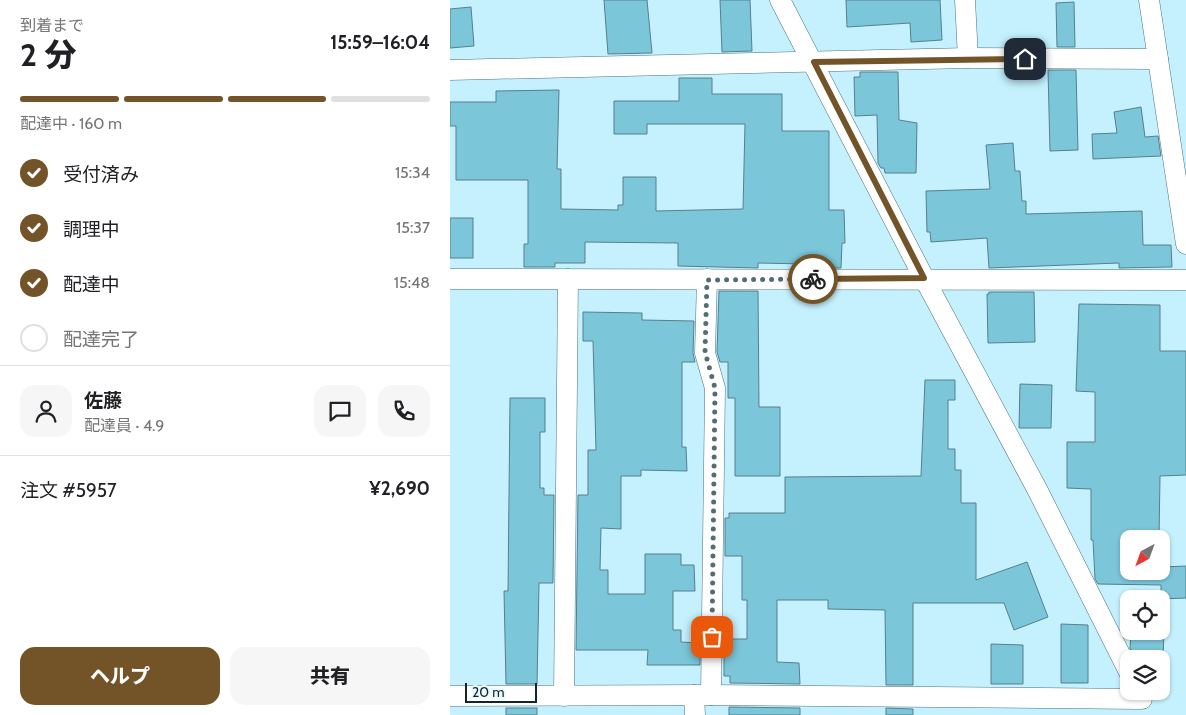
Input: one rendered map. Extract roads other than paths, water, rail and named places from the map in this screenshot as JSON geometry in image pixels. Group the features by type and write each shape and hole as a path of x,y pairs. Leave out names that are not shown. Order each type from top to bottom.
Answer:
{"street":[{"path":"780,0 814,62 924,278 1038,491 1120,654"},
{"path":"965,0 968,58"},
{"path":"1149,0 1186,244"},
{"path":"450,70 968,58 1158,59"},
{"path":"450,279 707,280 924,278 1186,280"},
{"path":"564,696 568,279"},
{"path":"700,702 715,388 705,352 707,280"},
{"path":"450,696 564,696 700,702 1143,702"}]}
